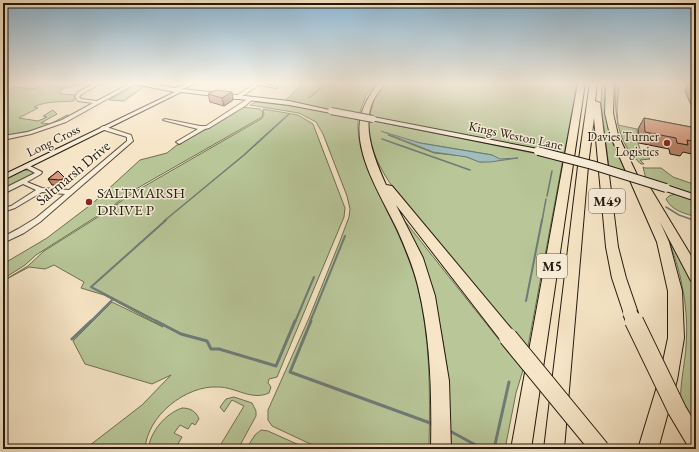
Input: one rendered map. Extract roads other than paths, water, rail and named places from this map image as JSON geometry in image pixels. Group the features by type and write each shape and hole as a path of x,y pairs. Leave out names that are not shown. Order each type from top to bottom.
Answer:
{"highway":[{"path":"368,104 364,121 365,143 368,157 377,174 382,190 411,246 423,278 431,312 441,390 441,449"},
{"name":"M5","path":"522,449 586,104"},
{"name":"M5","path":"554,449 588,104"},
{"name":"M49","path":"593,104 612,247 619,278 630,313 674,404 696,442"},
{"path":"609,104 611,123 619,147 663,242 675,291 676,338 668,380 648,449"},
{"path":"619,147 679,244 696,277"},
{"path":"377,174 600,449"}],"street":[{"path":"3,138 29,133 58,124 96,104"},
{"name":"Long Cross","path":"4,176 152,104"},
{"path":"179,142 203,128 211,126 243,104"},
{"name":"Kings Weston Lane","path":"285,104 331,111 538,151 592,165 696,198"},
{"path":"165,120 203,128"},
{"name":"Saltmarsh Drive","path":"3,240 34,223 130,140 129,136 103,128"},
{"path":"3,192 39,173 26,166"},
{"path":"23,182 41,190 69,192"},
{"path":"3,210 12,210 41,190"}],"water":[{"path":"381,131 420,143 492,155 500,159 518,158 479,162 467,157 433,152"}],"waterway":[{"path":"164,221 244,155 289,114"},
{"path":"382,139 470,170"},
{"path":"547,196 552,171"},
{"path":"542,221 546,199"},
{"path":"666,207 679,215 696,221 694,220"},
{"path":"158,322 91,287 166,220"},
{"path":"526,301 542,220"},
{"path":"310,322 345,236"},
{"path":"295,322 314,277"},
{"path":"91,321 113,299"},
{"path":"72,339 91,321"},
{"path":"156,321 181,334 207,341 211,349 219,349 276,366 295,321"},
{"path":"311,321 290,372 433,424"},
{"path":"494,449 509,382"},
{"path":"448,430 483,449"}],"place":[{"name":"Davies Turner Logistics","path":"667,143"},
{"name":"SALTMARSH DRIVE P","path":"89,202"}]}
